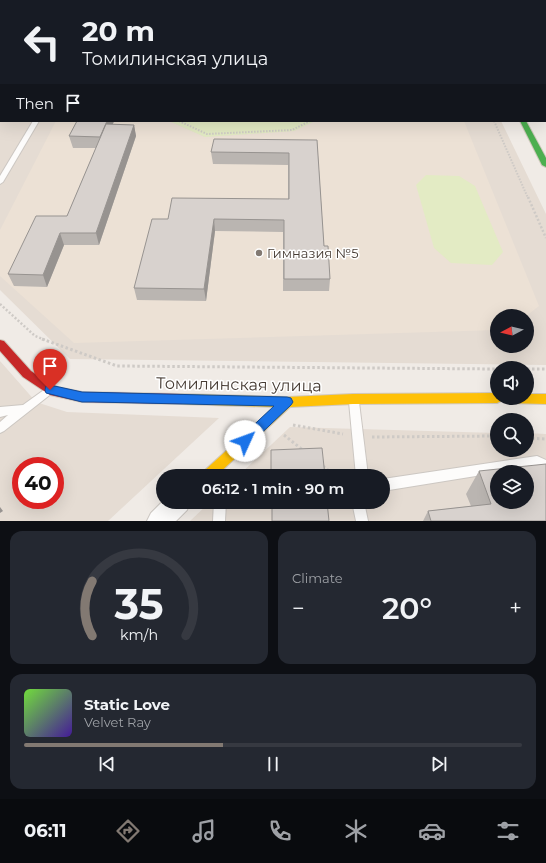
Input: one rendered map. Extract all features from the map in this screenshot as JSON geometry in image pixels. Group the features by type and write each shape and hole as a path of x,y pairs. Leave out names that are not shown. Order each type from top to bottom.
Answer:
{"street":[{"path":"523,122 546,165"},
{"name":"Томилинская улица","path":"0,344 27,374 50,390 82,397 287,402 353,399 490,398"},
{"path":"534,399 546,399"},
{"path":"215,469 287,402"},
{"path":"159,521 172,509"}],"lane":[{"path":"0,182 35,122"},
{"path":"0,428 50,390"},
{"path":"353,399 359,437 361,469"},
{"path":"0,412 24,409"},
{"path":"390,484 537,460 546,465"},
{"path":"222,469 223,462"},
{"path":"219,521 220,509"},
{"path":"359,509 362,521"}],"path":[{"path":"181,122 208,134 292,130 308,122"},
{"path":"494,122 546,238"},
{"path":"0,304 35,336 117,366 490,368"},
{"path":"534,369 546,369"},
{"path":"267,420 359,437 490,436"},
{"path":"267,420 310,456"},
{"path":"534,438 546,439"},
{"path":"316,461 326,469"}],"shaded area":[{"name":"Гимназия №5","path":"0,122 501,122 546,214 546,365 534,365 534,361 490,361 490,364 70,359 0,290"},
{"name":"Гимназия №5","path":"55,122 171,122 205,137 294,131 313,122 464,122 539,306 534,310 490,309 490,330 74,343 0,276 0,230"},
{"path":"0,361 36,402 67,412 219,418 164,469 156,469 156,476 108,521 0,521"},
{"path":"290,427 490,433 490,457 534,457 534,433 546,434 546,521 190,521 203,509 390,509 390,469 245,469"}],"green space":[{"path":"171,122 313,122 294,131 205,137"},
{"path":"426,175 459,176 475,186 503,252 492,265 451,263 434,248 416,185"}],"building":[{"path":"76,122 107,122 100,137 69,136"},
{"path":"106,124 134,125 96,233 60,233 43,275 8,274 36,216 67,216"},
{"path":"214,139 317,140 324,246 328,246 330,279 284,279 284,220 214,219 204,289 134,288 152,219 168,219 172,198 289,199 289,153 211,152"},
{"path":"322,448 324,469 271,469 271,450"},
{"path":"546,464 546,521 431,521 428,511 490,504 490,509 534,509 534,465"},
{"path":"490,470 490,501 479,471"},
{"path":"272,509 328,509 329,521 272,521"}],"traffic: fast":[{"path":"524,122 546,165"}],"traffic: slow":[{"path":"181,399 287,402 353,399 490,398"},
{"path":"534,399 546,399"},
{"path":"215,469 287,402"}],"traffic: jam":[{"path":"0,344 27,374 50,390 82,397 181,399"}],"place":[{"name":"Гимназия №5","path":"259,253"}],"route":[{"path":"50,390 82,397 287,402 245,441"}]}
